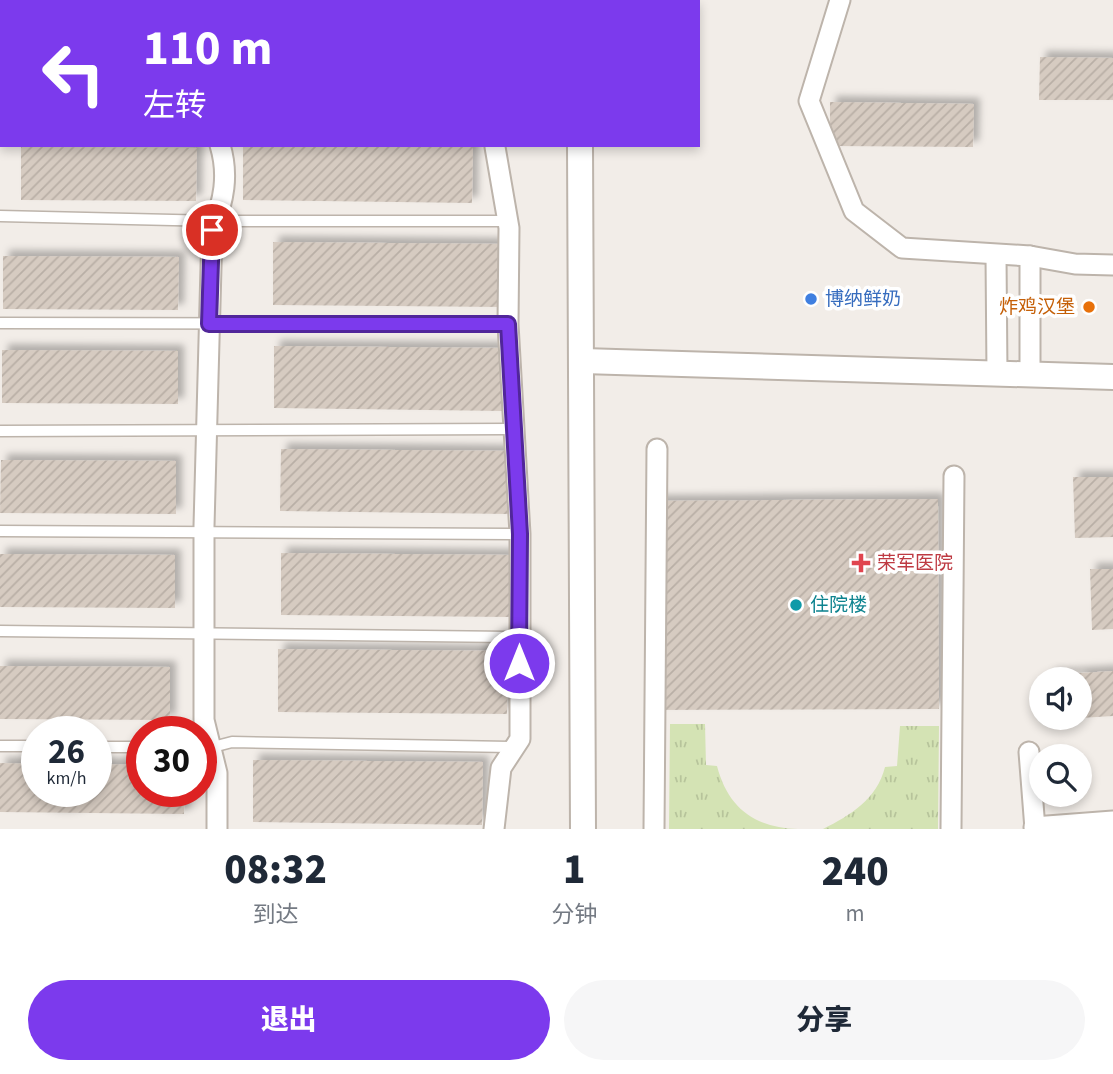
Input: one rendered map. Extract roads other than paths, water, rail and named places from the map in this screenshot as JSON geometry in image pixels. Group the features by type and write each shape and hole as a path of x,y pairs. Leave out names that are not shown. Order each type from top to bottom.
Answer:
{"street":[{"path":"840,0 809,101 854,211 902,248 996,256 1030,256 1075,264 1113,265"},
{"path":"204,716 204,532 212,230 222,209 227,167 221,147"},
{"path":"494,829 501,768 520,739 520,534 508,324 508,221 495,147"},
{"path":"580,147 583,829"},
{"path":"996,256 997,374"},
{"path":"1030,256 1030,375"},
{"path":"583,361 1113,377"},
{"path":"654,829 657,449"},
{"path":"951,829 954,477"},
{"path":"217,807 217,829"},
{"path":"1033,807 1035,828 1113,821"}],"lane":[{"path":"0,216 216,221 508,221"},
{"path":"0,323 508,324"},
{"path":"0,431 513,429"},
{"path":"0,531 520,534"},
{"path":"0,631 519,638"},
{"path":"217,745 232,742 514,747"},
{"path":"0,746 21,746"}],"place":[{"name":"博纳鲜奶","path":"811,299"},
{"name":"炸鸡汉堡","path":"1089,307"},
{"name":"荣军医院","path":"861,563"},
{"name":"住院楼","path":"796,605"}]}
